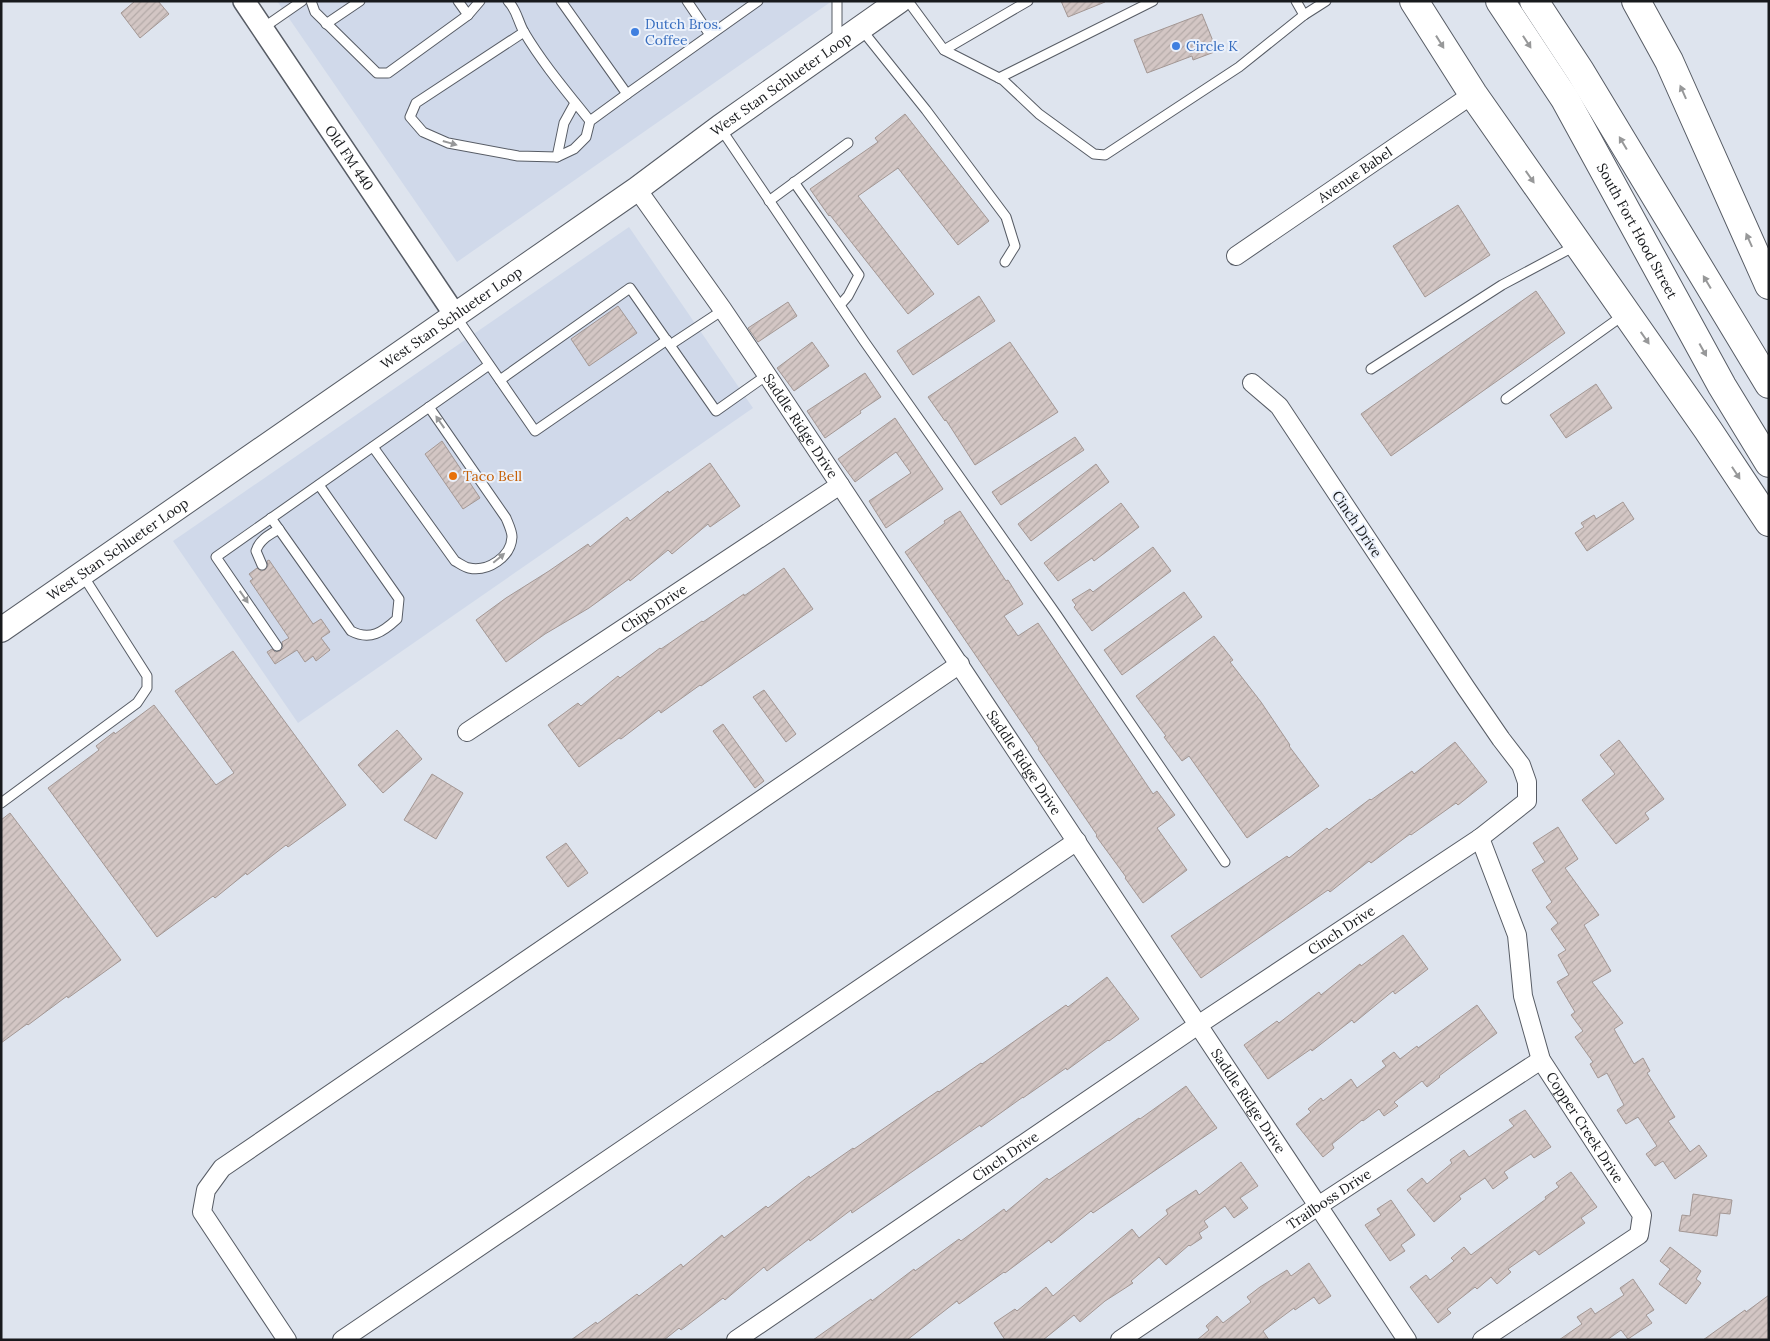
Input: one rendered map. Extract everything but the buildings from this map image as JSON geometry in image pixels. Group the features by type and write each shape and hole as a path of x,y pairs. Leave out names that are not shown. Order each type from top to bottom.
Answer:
{"highway":[{"path":"1414,1 1473,94 1577,245 1627,312 1769,522"},
{"name":"South Fort Hood Street","path":"1500,1 1564,99 1722,386 1769,463"},
{"path":"1534,1 1580,71 1769,384"},
{"path":"1636,1 1669,61 1769,285"}],"main road":[{"name":"West Stan Schlueter Loop","path":"1,630 636,189 720,127 838,45 887,4"}],"street":[{"name":"Old FM 440","path":"244,1 455,315"},
{"name":"Avenue Babel","path":"1236,256 1473,94"},
{"name":"Saddle Ridge Drive","path":"636,189 767,375 1407,1340"},
{"name":"Cinch Drive","path":"736,1340 1198,1025 1480,838 1527,801 1527,782 1521,765 1500,739 1278,406 1252,383"},
{"name":"Chips Drive","path":"467,732 840,485"},
{"path":"287,1340 202,1212 206,1190 222,1168 960,664"},
{"name":"Copper Creek Drive","path":"1480,838 1517,935 1523,996 1541,1060 1642,1215 1640,1235 1482,1340"},
{"path":"342,1340 1077,841"},
{"name":"Trailboss Drive","path":"1120,1340 1318,1206 1541,1060"}],"lane":[{"path":"262,28 302,1"},
{"path":"311,1 315,12 377,73 388,73 468,15 479,1"},
{"path":"326,24 360,1"},
{"path":"458,1 468,15"},
{"path":"508,1 513,6 524,32 590,121"},
{"path":"561,1 627,94"},
{"path":"687,1 710,36"},
{"path":"524,32 416,103 410,117 422,132 448,143 518,156 558,157 574,150 586,137 590,121 758,1"},
{"path":"837,1 838,45"},
{"path":"908,1 944,50 999,78 1039,114 1078,143 1094,154 1106,155 1239,67 1304,15 1326,1"},
{"path":"944,50 1028,1"},
{"path":"999,78 1153,1"},
{"path":"1296,1 1304,15"},
{"path":"860,28 926,110 1006,217 1015,246 1005,262"},
{"path":"558,157 564,123 575,102"},
{"path":"720,127 840,305 1056,614 1225,862"},
{"path":"769,201 848,143"},
{"path":"794,182 859,275 848,296 840,305"},
{"path":"1371,369 1502,285 1577,245"},
{"path":"500,380 630,288 716,411 767,375"},
{"path":"455,315 535,431 723,310"},
{"path":"1506,399 1627,312"},
{"path":"277,646 216,557 489,365"},
{"path":"373,447 455,561 468,568 484,568 497,562 507,551 512,536 506,518 429,407"},
{"path":"271,518 351,631 363,636 370,636 384,630 397,619 399,599 319,485"},
{"path":"262,565 256,551 257,546 279,529"},
{"path":"1,803 138,703 147,688 147,676 82,574"}],"shaded area":[{"path":"277,1 832,1 457,262"},
{"path":"629,227 753,408 298,723 173,541"}],"place":[{"name":"Dutch Bros. Coffee","path":"635,32"},
{"name":"Circle K","path":"1176,46"},
{"name":"Taco Bell","path":"453,476"}]}
